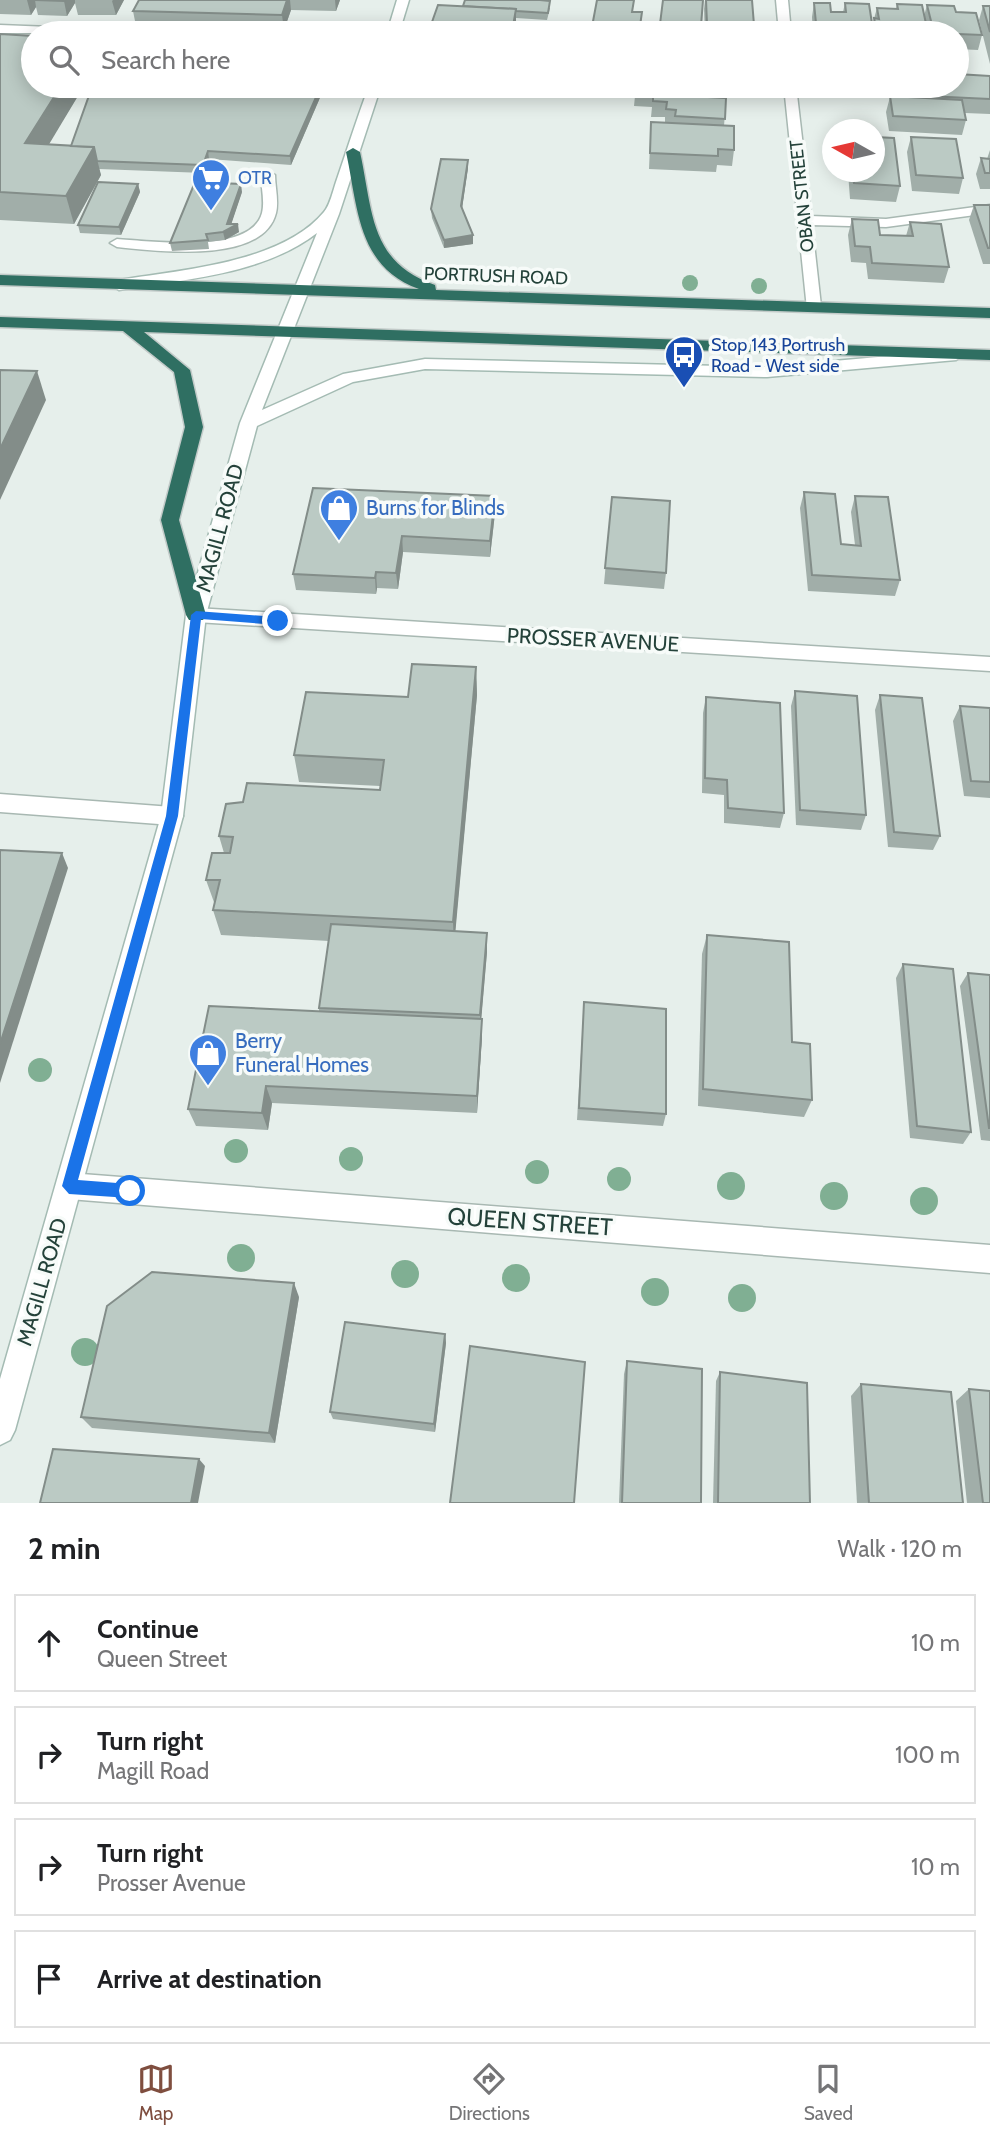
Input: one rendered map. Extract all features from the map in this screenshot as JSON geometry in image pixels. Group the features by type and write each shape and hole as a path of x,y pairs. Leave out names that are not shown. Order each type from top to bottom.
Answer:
{"highway":[{"path":"353,152 372,241 378,252 393,270 409,282 452,294"},
{"name":"PORTRUSH ROAD","path":"0,280 990,313"},
{"path":"0,322 990,355"},
{"path":"128,327 182,370 194,427 170,520 196,615"}],"main road":[{"path":"396,21 402,0"},
{"path":"782,0 784,21"},
{"path":"0,29 21,30"},
{"name":"MAGILL ROAD","path":"0,1430 172,816 196,615 249,423 332,214 371,98"},
{"name":"OBAN STREET","path":"791,98 813,306"},
{"path":"117,243 185,248 234,243 258,231 269,215 268,175"},
{"path":"804,220 886,223 990,209"},
{"path":"114,285 229,266 278,251 332,214"},
{"path":"249,423 349,378 425,364 767,372 961,355"},
{"name":"PROSSER AVENUE","path":"196,615 990,664"},
{"path":"0,803 172,816"},
{"name":"QUEEN STREET","path":"69,1186 990,1259"}],"building":[{"path":"139,0 287,0 282,15 133,11"},
{"path":"465,0 550,1 548,13 463,6"},
{"path":"597,0 634,0 632,12 642,12 641,21 593,21"},
{"path":"663,0 703,0 701,21 660,21"},
{"path":"706,0 752,0 754,21 707,21"},
{"path":"814,3 830,3 831,12 846,12 845,3 869,4 872,21 816,21"},
{"path":"897,4 922,5 925,21 875,21 874,18 879,19 877,8 898,9"},
{"path":"438,5 516,9 514,21 432,21"},
{"path":"927,5 954,6 956,12 976,13 982,35 969,34 969,21 931,21"},
{"path":"983,6 990,6 990,32"},
{"path":"0,34 21,35 21,98 53,98 25,143 94,147 66,196 0,192"},
{"path":"969,75 990,76 990,99 969,98"},
{"path":"89,98 316,98 290,156 208,151 203,165 97,161 94,147 71,146"},
{"path":"653,98 726,98 725,119 675,116 676,110 666,109 667,102 653,101"},
{"path":"890,98 926,98 962,100 966,120 893,116"},
{"path":"651,122 734,126 734,150 718,149 718,156 650,153"},
{"path":"911,137 956,139 963,178 916,175"},
{"path":"885,138 894,138 900,186 854,183 885,182"},
{"path":"981,158 990,159 990,173 985,173"},
{"path":"441,159 468,160 461,206 473,235 444,240 431,209"},
{"path":"98,182 138,184 119,227 78,225"},
{"name":"OTR","path":"195,182 241,184 227,224 238,224 223,232 206,234 208,240 170,243"},
{"path":"974,205 990,205 990,248 988,248"},
{"path":"852,219 878,220 880,235 913,236 910,222 941,224 949,267 872,263 870,247 855,246"},
{"path":"0,370 37,371 0,449"},
{"path":"313,488 495,496 490,541 402,536 396,573 376,572 375,578 293,574"},
{"path":"804,492 835,494 841,544 861,546 855,496 888,497 900,580 812,575"},
{"path":"612,497 670,501 666,573 605,568"},
{"path":"412,664 476,667 453,922 213,910 220,880 206,880 212,853 230,853 233,837 219,836 226,804 243,802 247,783 380,790 384,760 294,755 306,692 408,697"},
{"path":"795,691 857,696 866,815 800,810"},
{"path":"880,695 922,698 940,836 894,832"},
{"path":"706,697 780,703 784,813 728,808 727,780 705,778"},
{"path":"960,706 990,708 990,782 971,781"},
{"path":"0,850 62,853 0,1044"},
{"path":"331,924 487,933 480,1015 319,1008"},
{"path":"707,935 789,942 792,1042 810,1044 812,1100 703,1089"},
{"path":"903,964 953,969 971,1132 917,1126"},
{"path":"968,973 990,975 990,1128 989,1128"},
{"path":"584,1002 666,1009 666,1114 579,1108"},
{"path":"209,1006 482,1019 477,1096 266,1086 262,1113 188,1109"},
{"path":"152,1272 294,1283 269,1433 81,1417 107,1306"},
{"path":"345,1322 445,1334 434,1424 330,1412"},
{"path":"470,1346 585,1362 574,1503 450,1503"},
{"path":"627,1361 702,1369 701,1503 622,1503"},
{"path":"720,1372 807,1383 810,1503 718,1503"},
{"path":"861,1384 951,1392 963,1503 869,1503"},
{"path":"969,1389 990,1391 990,1503 983,1503"},
{"path":"53,1449 199,1459 191,1503 40,1503"}],"place":[{"name":"OTR","path":"211,212"},
{"name":"Stop 143 Portrush Road - West side","path":"684,389"},
{"name":"Burns for Blinds","path":"339,542"},
{"name":"Berry Funeral Homes","path":"208,1087"}],"route":[{"path":"130,1191 69,1186 172,816 196,615 278,621"}]}
